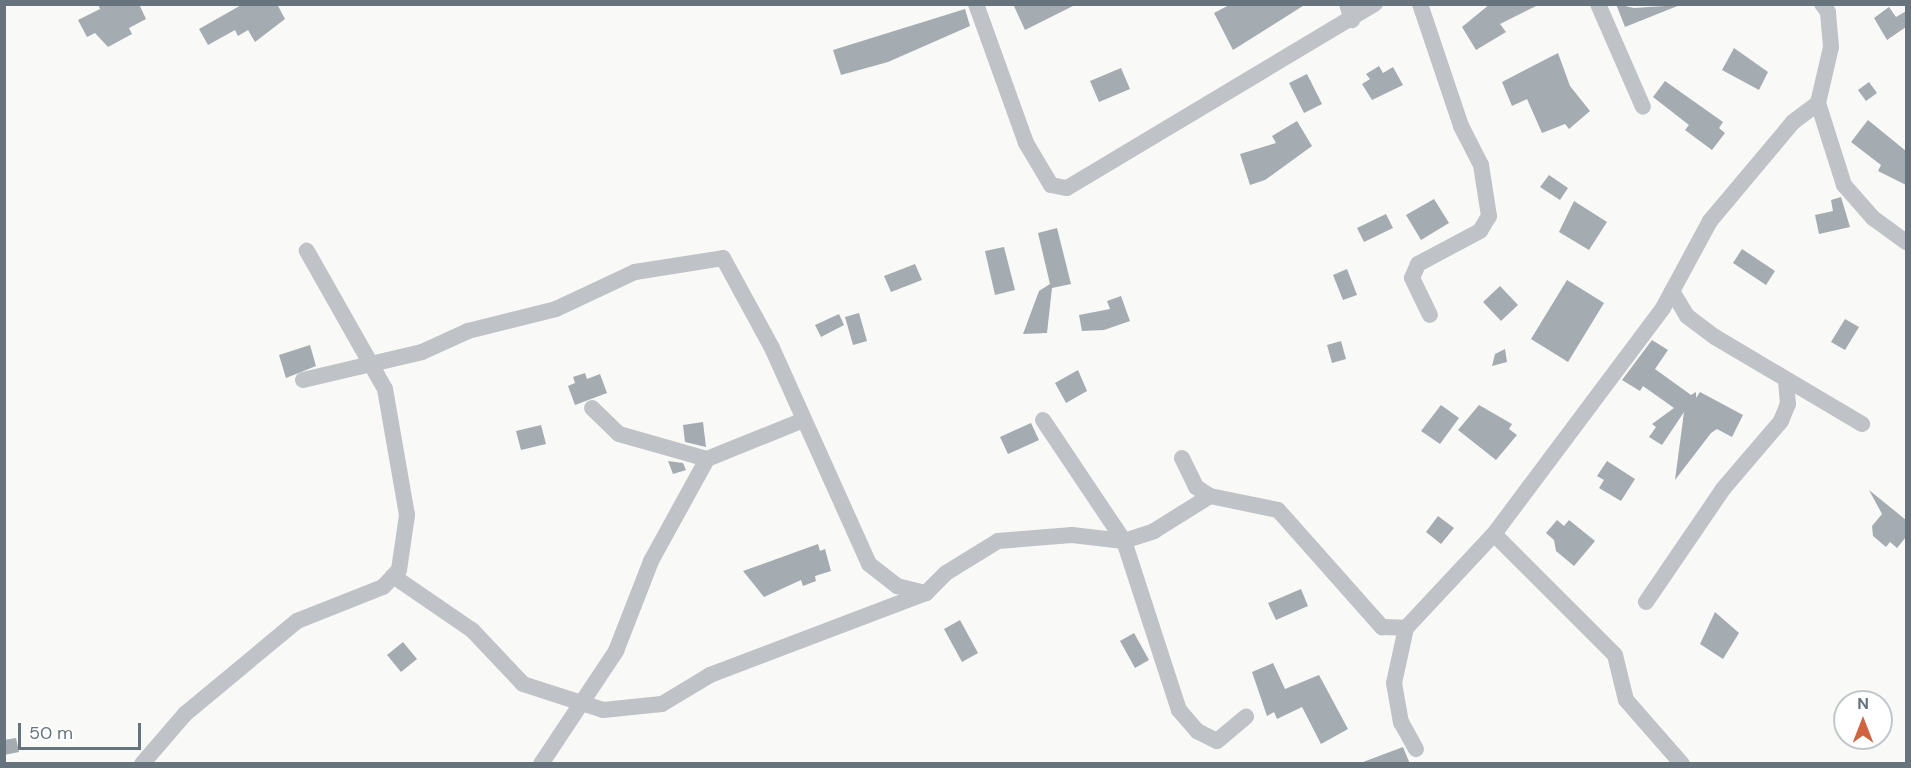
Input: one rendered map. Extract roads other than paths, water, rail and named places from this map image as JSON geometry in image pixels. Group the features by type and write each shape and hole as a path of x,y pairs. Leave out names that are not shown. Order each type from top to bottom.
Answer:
{"street":[{"path":"976,4 1026,143 1051,185 1067,188 1349,12 1375,4"},
{"path":"1420,4 1461,126 1481,165 1489,216 1480,231 1418,264 1412,278 1430,315"},
{"path":"1599,4 1643,106"},
{"path":"1828,7 1831,47 1818,103 1844,185 1873,218 1906,242"},
{"path":"1416,749 1401,722 1394,683 1406,628 1494,534 1672,291 1710,221 1792,122 1818,103"},
{"path":"142,764 185,714 297,621 383,587 399,570 407,515 394,425 386,389 307,251"},
{"path":"303,380 422,352 468,332 556,309 635,272 723,258 772,348 801,421 869,564 897,586 926,593"},
{"path":"1672,291 1687,316 1786,381 1862,424"},
{"path":"1646,602 1723,489 1781,420 1788,404 1786,381"},
{"path":"592,408 619,434 707,459 801,421"},
{"path":"1043,420 1124,541 1179,710 1197,731 1217,741 1246,717"},
{"path":"1182,458 1196,487 1210,496 1278,510 1382,627 1406,628"},
{"path":"541,764 616,651 651,561 707,459"},
{"path":"393,576 472,630 523,684 603,710 662,704 710,675 926,593 946,573 998,541 1072,535 1124,541 1154,531 1210,496"},
{"path":"1494,534 1615,655 1626,700 1682,764"}]}
